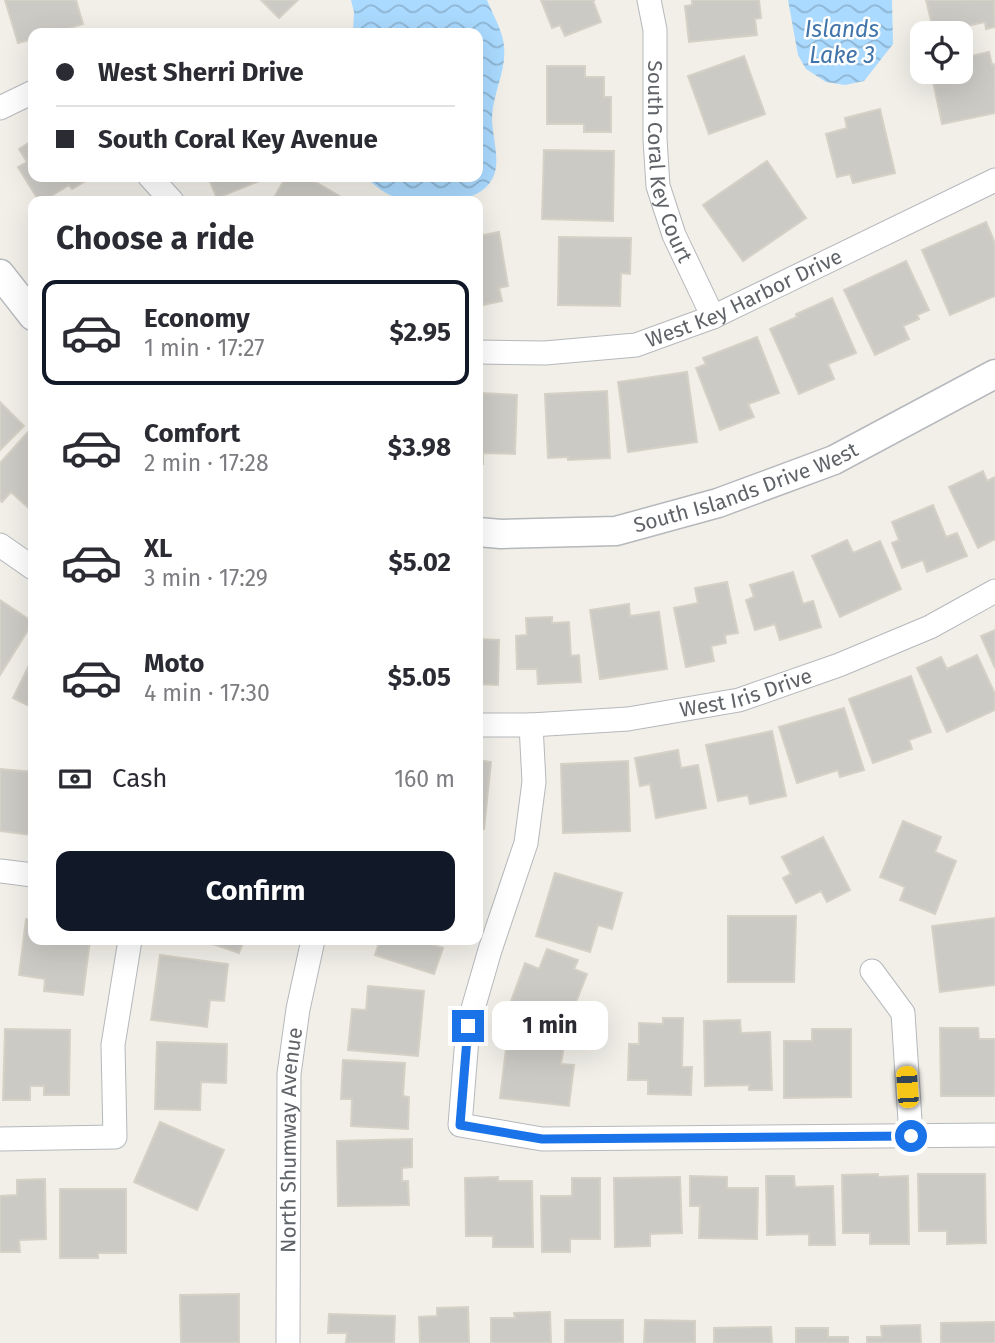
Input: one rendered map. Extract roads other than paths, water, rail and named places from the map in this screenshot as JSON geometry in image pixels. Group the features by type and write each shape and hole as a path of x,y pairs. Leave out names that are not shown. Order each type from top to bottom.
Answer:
{"street":[{"name":"South Coral Key Court","path":"649,0 655,30 658,186 674,235 713,317"},
{"path":"0,108 28,94"},
{"name":"West Key Harbor Drive","path":"483,352 545,353 636,345 713,317 995,180"},
{"path":"155,182 167,196"},
{"path":"0,274 28,310"},
{"name":"South Islands Drive West","path":"483,532 617,531 718,503 834,460 995,374"},
{"path":"0,545 28,565"},
{"name":"West Iris Drive","path":"483,725 628,719 739,700 839,665 919,632 995,591"},
{"path":"531,725 534,782 526,843 468,1026 460,1125 542,1139 995,1135"},
{"path":"0,871 28,874"},
{"path":"0,1139 115,1138 113,1045 129,945"},
{"name":"North Shumway Avenue","path":"288,1343 289,1074 298,1009 312,945"},
{"path":"873,971 903,1013 911,1136"}],"water":[{"path":"351,0 487,0 503,40 504,60 492,118 495,170 493,178 483,190 472,196 392,196 371,182 483,182 483,28 353,28"},
{"name":"Islands Lake 3","path":"788,0 892,0 893,44 864,81 845,85 826,82 806,69 798,55"}]}
